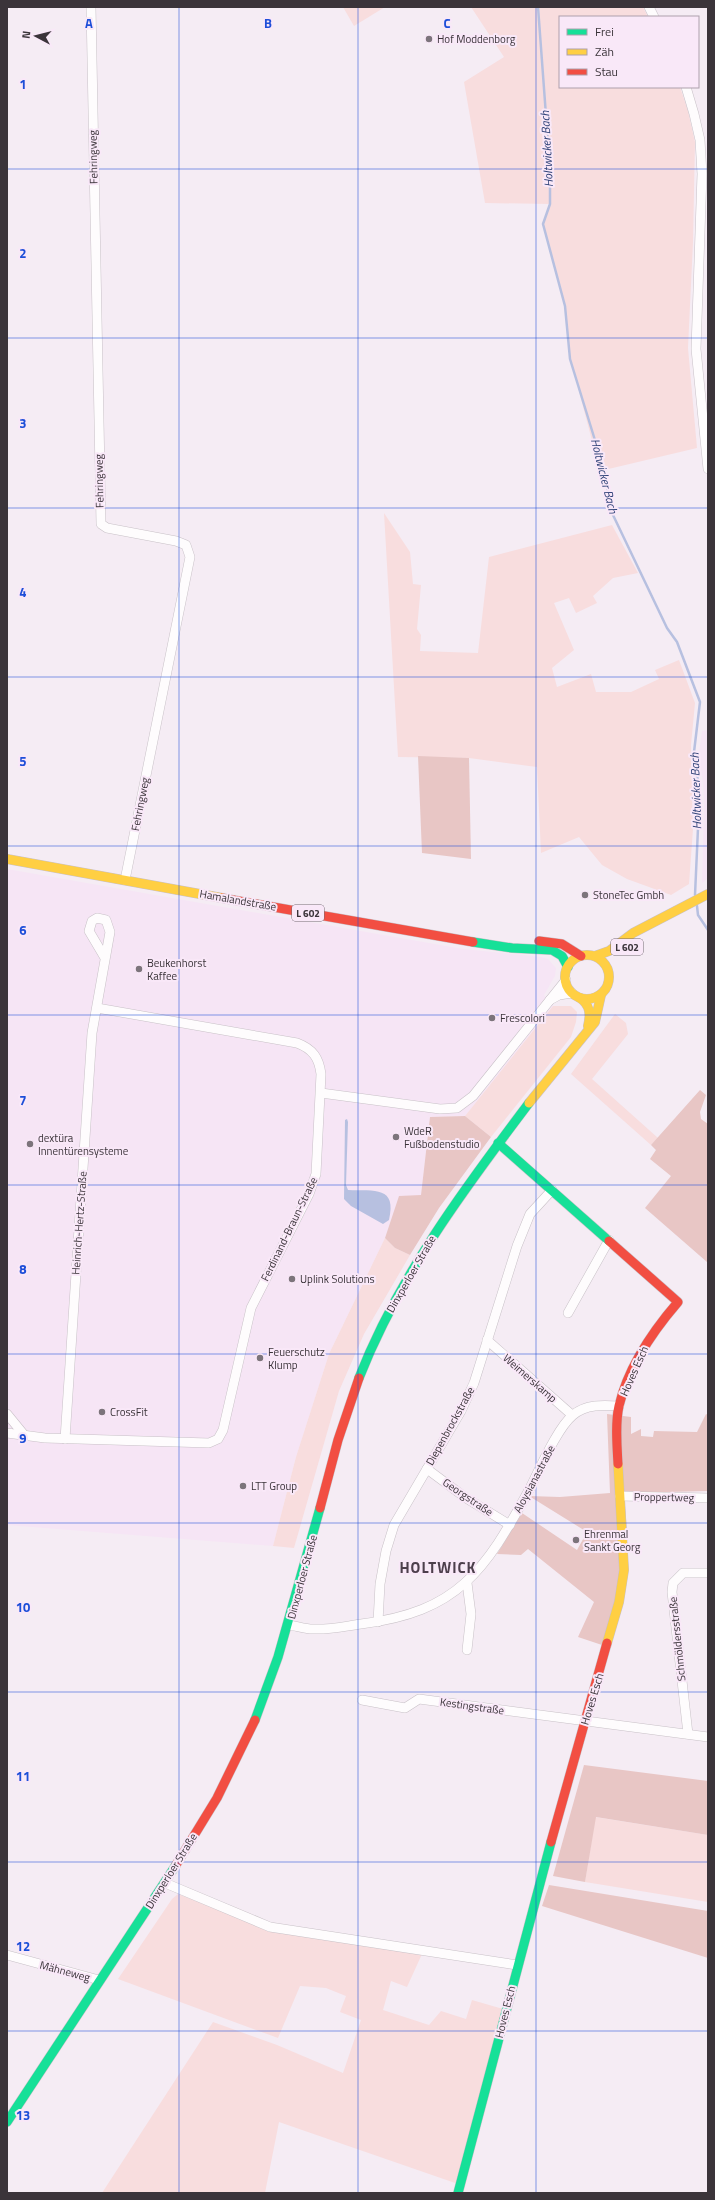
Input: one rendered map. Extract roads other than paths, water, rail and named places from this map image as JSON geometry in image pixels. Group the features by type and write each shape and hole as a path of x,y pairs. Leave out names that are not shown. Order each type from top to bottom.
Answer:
{"main road":[{"name":"Hamalandstraße","path":"7,859 342,920 493,943 512,948 552,950 562,956 568,967"},
{"name":"L 602","path":"601,995 609,980 608,969 610,963 649,926 705,896"},
{"path":"595,956 609,951 633,934 649,926"},
{"name":"Hamalandstraße","path":"493,943 512,940 559,942 567,944 581,956"},
{"name":"L 602","path":"581,956 595,956 600,959 608,969"},
{"path":"581,956 574,960 568,967 566,980 572,993 587,1000 601,995"},
{"name":"Dinxperloer Straße","path":"7,2122 99,1980 165,1883 218,1796 244,1745 274,1673 289,1625 332,1461 352,1397 374,1341 420,1255 471,1179 595,1022 601,995"},
{"name":"Dinxperloer Straße","path":"580,998 586,1002 590,1010 586,1032"},
{"name":"Hoves Esch","path":"458,2193 488,2084 517,1965 619,1602 624,1570 617,1446 619,1406 633,1370 647,1343 678,1302 498,1143"}],"street":[{"name":"Fehringweg","path":"91,7 101,524 107,528 176,540 186,545 190,556 125,880"},
{"path":"649,7 654,16"},
{"path":"686,88 700,140 702,174 696,349 708,468"},
{"name":"Heinrich-Hertz-Straße","path":"65,1439 92,1032 105,958"},
{"path":"97,1008 303,1045 316,1055 320,1063 321,1093 440,1108 458,1108 473,1096 566,980"},
{"path":"548,1002 560,995 572,993"},
{"name":"Ferdinand-Braun-Straße","path":"65,1439 204,1443 215,1441 221,1435 251,1308 309,1194 316,1174 321,1093"},
{"name":"Diepenbrockstraße","path":"378,1622 380,1584 386,1551 400,1512 461,1411 474,1383 517,1246 530,1214 552,1190"},
{"path":"568,1313 609,1240"},
{"name":"Weimerskamp","path":"487,1340 572,1415"},
{"name":"Aloysianastraße","path":"289,1625 312,1630 378,1622 408,1616 443,1600 467,1583 485,1563 510,1525 559,1433 572,1415 582,1408 602,1405 619,1406"},
{"path":"7,1414 25,1436"},
{"path":"7,1433 65,1439"},
{"name":"Georgstraße","path":"427,1469 466,1498 510,1525"},
{"name":"Proppertweg","path":"620,1496 708,1498"},
{"name":"Schmöldersstraße","path":"688,1734 672,1592 673,1583 683,1573 708,1574"},
{"path":"467,1583 471,1614 467,1650"},
{"name":"Kestingstraße","path":"362,1700 405,1708 419,1699 708,1737"},
{"path":"165,1883 270,1927 517,1965"},
{"name":"Mähneweg","path":"7,1955 99,1980"}],"water":[{"path":"347,1119 346,1185 348,1190 375,1191 387,1196 390,1201 391,1209 389,1220 383,1224 351,1206 344,1199 345,1120"}],"waterway":[{"name":"Holtwicker Bach","path":"538,7 550,170 550,204 543,224 565,306 570,359 602,463 613,515 667,628 677,642 700,702 694,752 698,781 699,806 695,895"},
{"name":"Holtwicker Bach","path":"697,906 698,915 708,930"}],"place":[{"name":"Hof Moddenborg","path":"429,39"},
{"name":"StoneTec Gmbh","path":"585,895"},
{"name":"Beukenhorst Kaffee","path":"139,969"},
{"name":"Frescolori","path":"492,1018"},
{"name":"WdeR Fußbodenstudio","path":"396,1137"},
{"name":"dextüra Innentürensysteme","path":"30,1144"},
{"name":"Uplink Solutions","path":"292,1279"},
{"name":"Feuerschutz Klump","path":"260,1358"},
{"name":"CrossFit","path":"102,1412"},
{"name":"LTT Group","path":"243,1486"},
{"name":"Ehrenmal Sankt Georg","path":"576,1540"}],"district":[{"name":"HOLTWICK","path":"438,1568"}]}
